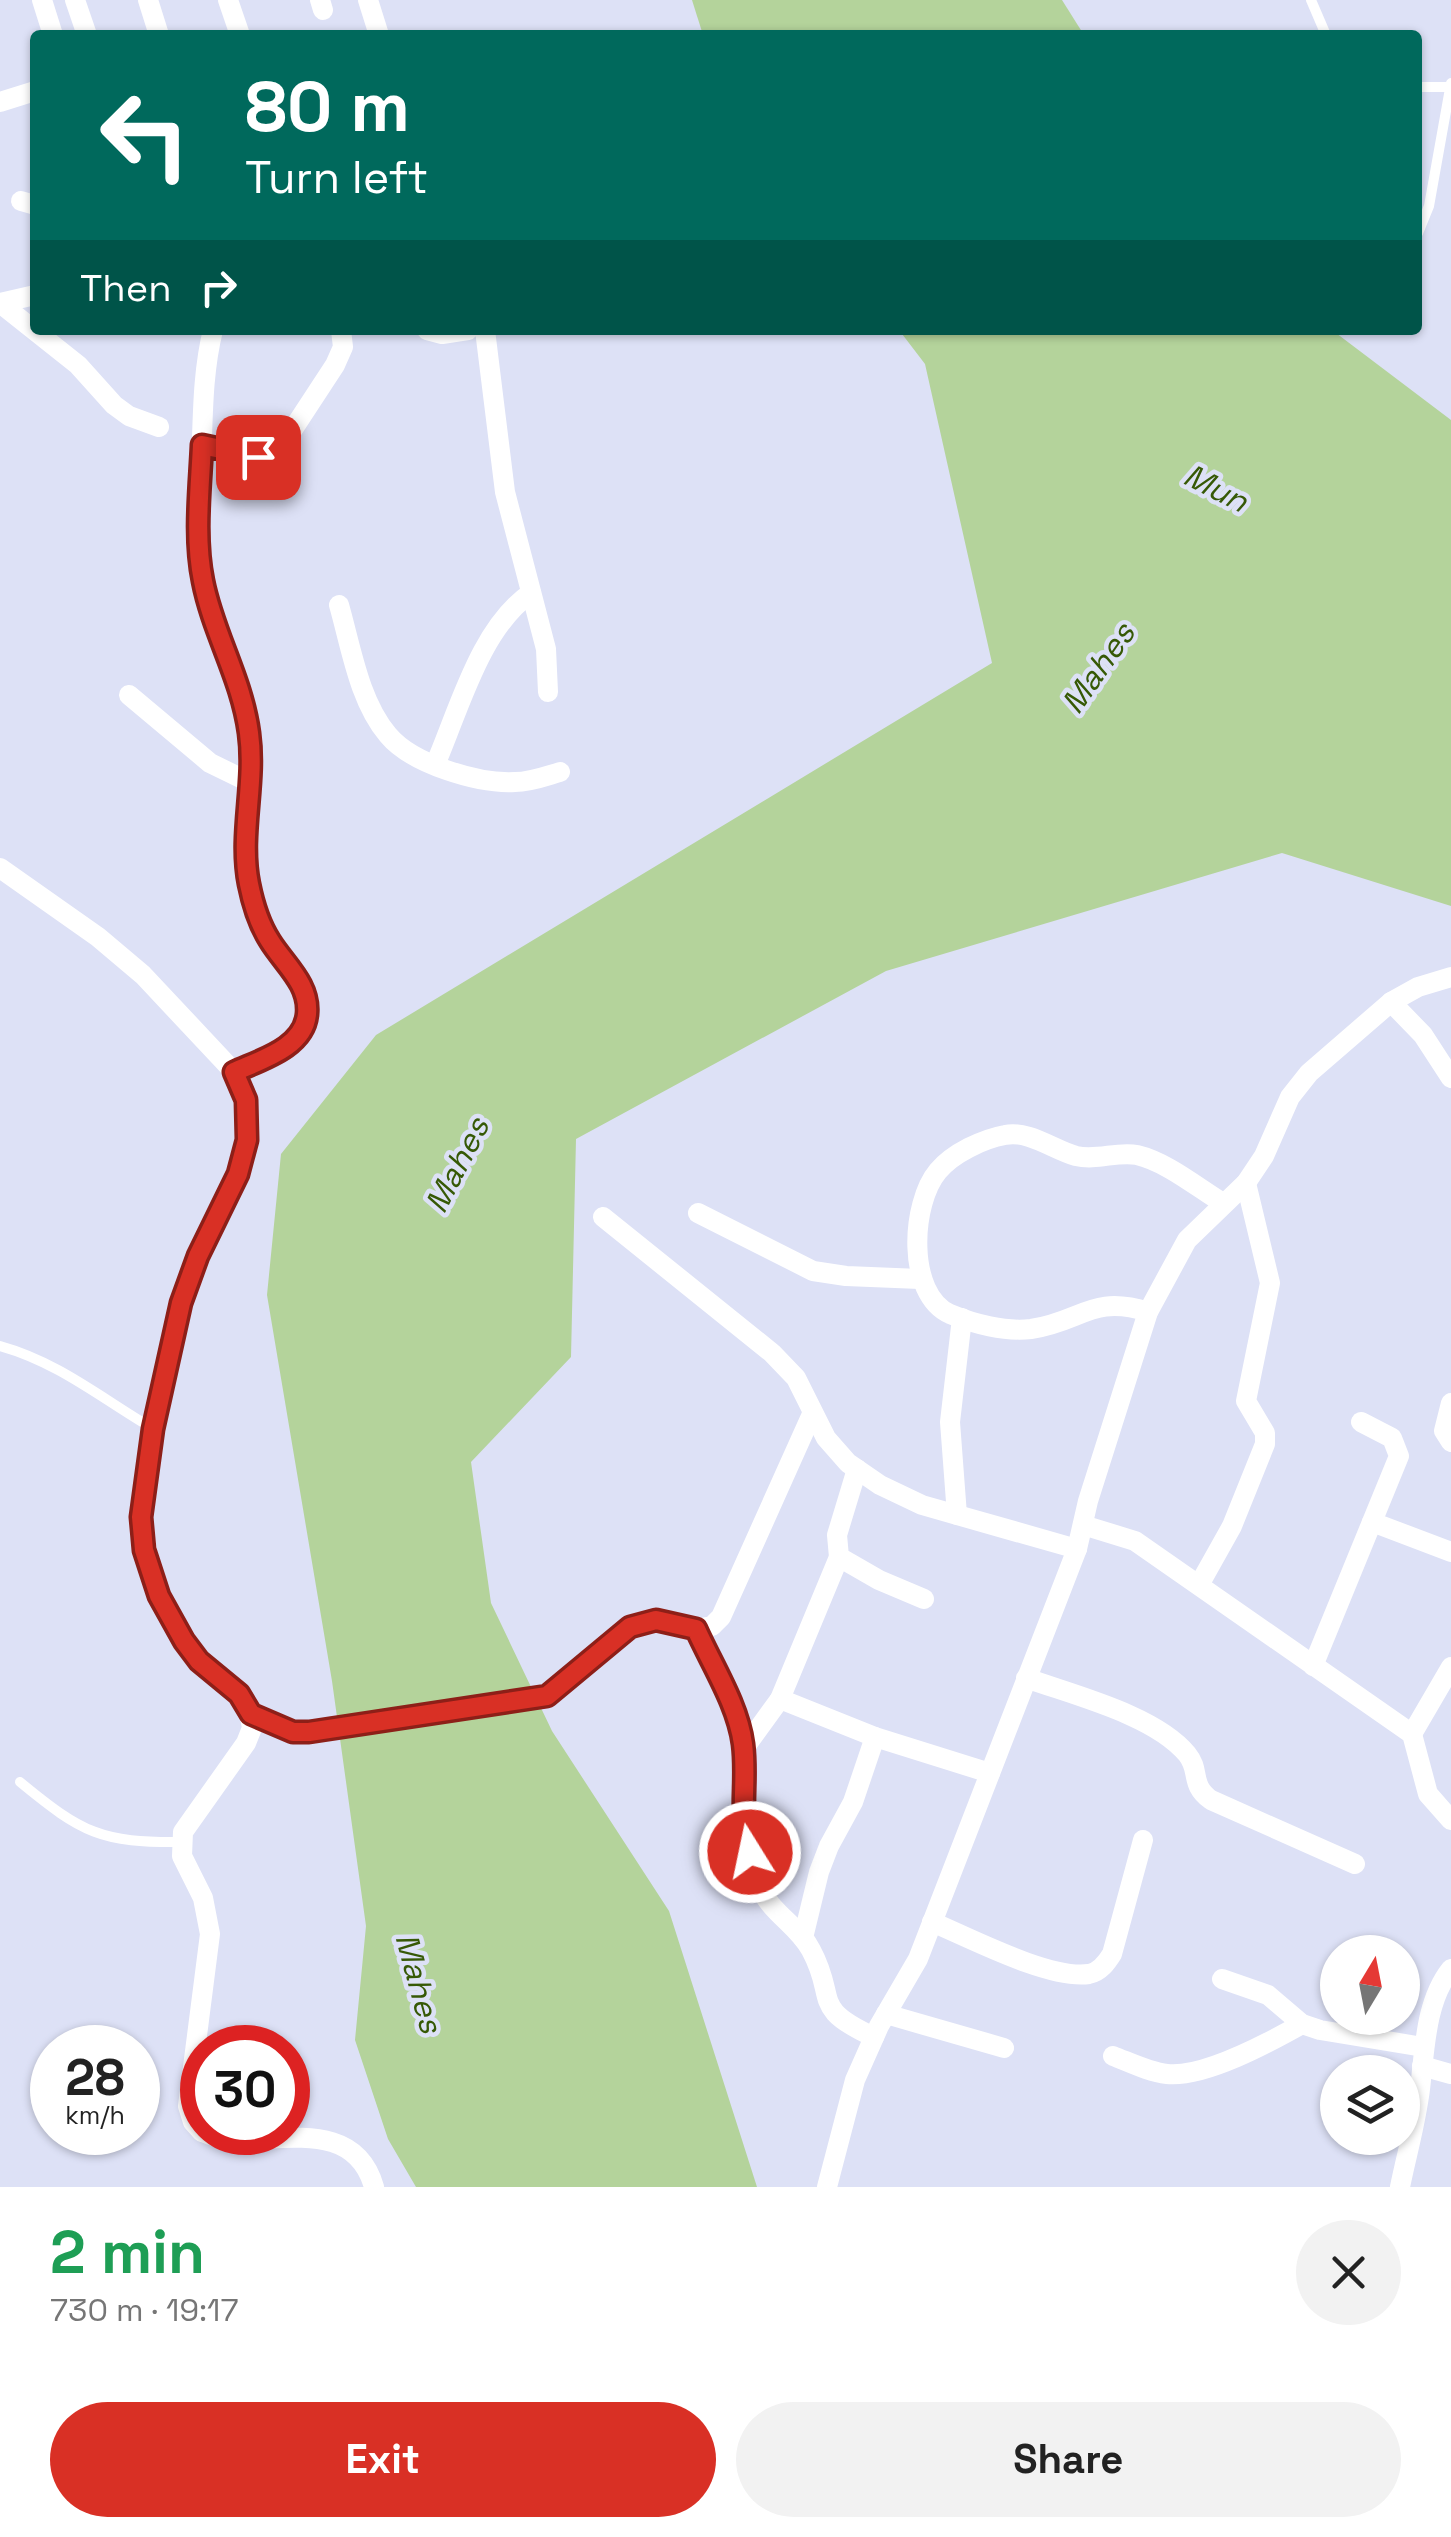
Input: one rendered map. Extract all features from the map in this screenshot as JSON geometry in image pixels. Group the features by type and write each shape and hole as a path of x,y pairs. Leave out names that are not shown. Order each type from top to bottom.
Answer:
{"street":[{"path":"42,0 51,30"},
{"path":"75,0 85,30"},
{"path":"148,0 157,30"},
{"path":"228,0 238,30"},
{"path":"368,0 378,30"},
{"path":"1,97 30,92"},
{"path":"0,303 30,296"},
{"path":"0,303 30,327"},
{"path":"40,335 78,366 114,405 129,416 159,427"},
{"path":"213,335 204,394 198,540 203,582 246,714 252,760 245,849 249,883 270,942 300,982 308,1015 290,1044 234,1072"},
{"path":"202,445 258,457 280,449 335,365 343,347 342,335"},
{"path":"486,335 505,492 546,648 548,692"},
{"path":"435,765 490,638 516,604 531,594"},
{"path":"339,605 364,688 387,734 405,750 435,765 487,780 514,782 560,772"},
{"path":"129,696 210,763 251,783"},
{"path":"0,868 98,937 143,975 234,1072 246,1100 247,1140 238,1174 185,1290 153,1429 141,1517 151,1574 184,1641 210,1672 239,1694 251,1714 252,1728 246,1743 183,1832 182,1856 209,1915 210,1934 197,2025"},
{"path":"827,2187 855,2080 874,2036 918,1959 1077,1548 1148,1312 1187,1240 1246,1183 1264,1156 1290,1096 1301,1082 1391,1002 1418,986 1451,977"},
{"path":"1391,1002 1423,1036 1451,1078"},
{"path":"1148,1312 1106,1304 1033,1328 1008,1329 945,1312 928,1296 920,1279 919,1216 939,1170 963,1152 1010,1133 1085,1157 1138,1155 1224,1203"},
{"path":"1199,1585 1232,1526 1265,1444 1265,1433 1246,1401 1268,1298 1269,1270 1246,1183"},
{"path":"698,1213 813,1271 862,1278 920,1279"},
{"path":"603,1217 772,1353 796,1378 826,1438 880,1486 956,1515 1077,1548"},
{"path":"956,1515 950,1422 962,1318"},
{"path":"1451,1404 1444,1431 1451,1442"},
{"path":"251,1714 293,1732 309,1732 547,1696 630,1627 656,1620 696,1629 712,1626 721,1617 812,1414"},
{"path":"1313,1666 1399,1456 1392,1438 1361,1422"},
{"path":"743,1750 780,1699 839,1556 837,1535 857,1469"},
{"path":"1372,1522 1451,1552"},
{"path":"1083,1525 1135,1542 1412,1734 1428,1794 1451,1820"},
{"path":"839,1556 879,1580 924,1599"},
{"path":"696,1629 737,1721 743,1750 743,1831 758,1884 772,1910 803,1938 819,1964 828,2004 846,2024 874,2036"},
{"path":"1412,1734 1451,1667"},
{"path":"1026,1678 1142,1719 1186,1753 1199,1791 1211,1800 1355,1864"},
{"path":"780,1699 875,1737 990,1773"},
{"path":"803,1938 819,1872 854,1802 875,1737"},
{"path":"932,1922 1029,1962 1057,1971 1091,1974 1104,1966 1112,1954 1143,1840"},
{"path":"1400,2187 1422,2057 1438,1992 1451,1969"},
{"path":"1222,1979 1268,1995 1302,2024 1422,2057 1451,2074"},
{"path":"886,2014 1004,2048"},
{"path":"1114,2056 1156,2072 1184,2073 1255,2050 1302,2024"},
{"path":"310,2140 330,2143 364,2165 374,2187"}],"lane":[{"path":"1311,0 1324,30"},
{"path":"1422,87 1450,85 1429,206 1422,223"},
{"path":"0,1346 30,1354 70,1374 153,1429"},
{"path":"20,1782 61,1816 86,1830 113,1839 182,1842"}],"water":[{"path":"692,0 1062,0 1081,30 701,30"},
{"path":"903,335 1339,335 1451,420 1451,906 1282,853 886,971 576,1139 571,1357 471,1462 491,1603 552,1731 669,1911 757,2187 416,2187 388,2139 355,2040 366,1926 332,1681 267,1295 281,1154 376,1035 992,663 925,364"}],"route":[{"path":"258,457 202,445 198,540 203,582 246,714 252,760 245,849 249,883 270,942 300,982 308,1015 290,1044 234,1072 246,1100 247,1140 224,1208 189,1277 167,1362 141,1517 151,1574 170,1619 210,1672 239,1694 251,1714 293,1732 547,1696 630,1627 656,1620 696,1629 743,1743 743,1831 750,1852"}],"water label":[{"name":"Mun","path":"1216,488"},
{"name":"Mahes","path":"1098,668"},
{"name":"Mahes","path":"457,1165"},
{"name":"Mahes","path":"419,1983"}]}
